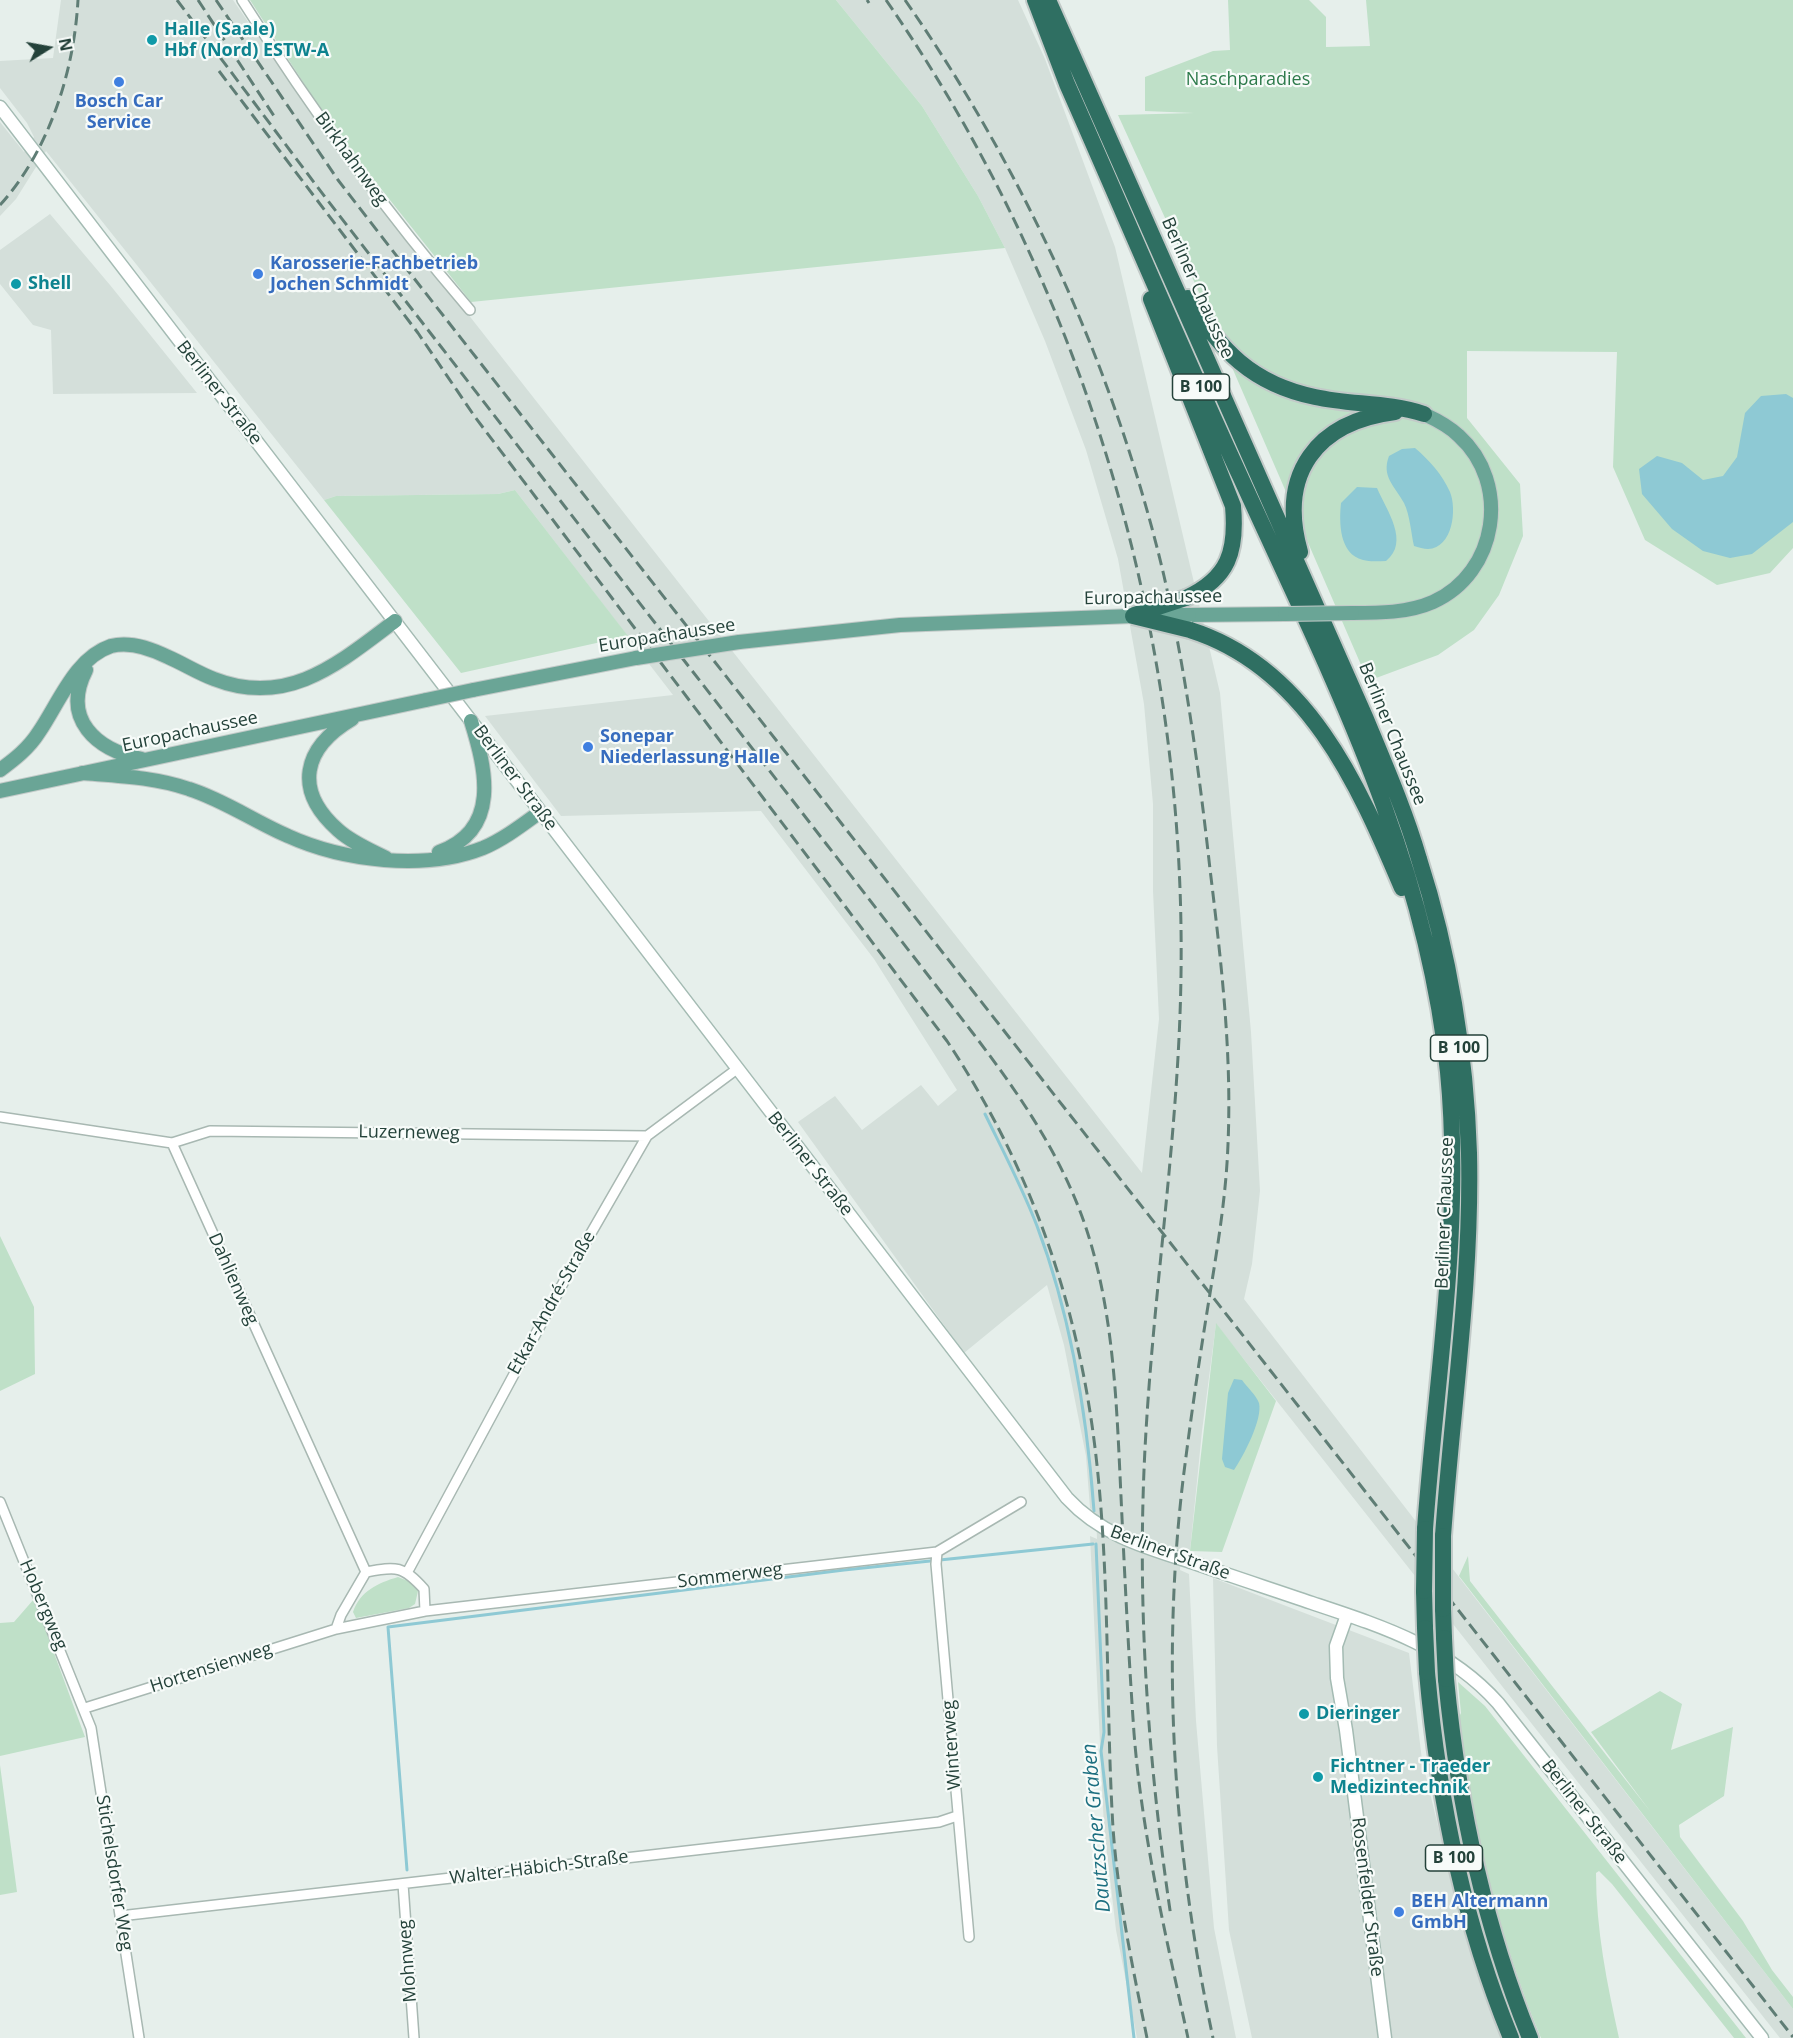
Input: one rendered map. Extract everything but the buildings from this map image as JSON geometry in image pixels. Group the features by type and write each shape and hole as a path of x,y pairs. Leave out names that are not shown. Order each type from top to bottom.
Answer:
{"highway":[{"name":"Berliner Chaussee","path":"1035,0 1067,84 1376,778 1405,863 1425,941 1443,1033 1452,1154 1448,1268 1425,1529 1424,1591 1427,1671 1440,1783 1452,1850 1478,1946 1511,2038"},
{"name":"Berliner Chaussee","path":"1048,0 1312,593 1376,743 1420,860 1444,956 1457,1031 1467,1115 1468,1192 1464,1278 1443,1536 1446,1679 1458,1778 1470,1846 1496,1941 1530,2038"},
{"path":"1132,231 1162,332 1233,506 1236,531 1232,552 1222,573 1204,590 1188,614"},
{"path":"1157,248 1216,341 1244,368 1276,386 1316,397 1402,406 1424,414"},
{"path":"1312,593 1293,520 1295,494 1301,472 1314,450 1337,430 1366,416 1396,412 1424,414"},
{"path":"1133,616 1188,614"},
{"path":"1133,616 1188,614 1212,637 1275,676 1324,733 1353,780 1425,941"}],"main road":[{"name":"Europachaussee","path":"1188,614 1385,613 1434,601 1457,586 1472,571 1484,551 1491,528 1492,501 1488,478 1476,455 1460,436 1424,414"},
{"name":"Europachaussee","path":"0,791 472,690 636,658 739,642 900,625 1133,616"},
{"path":"0,770 28,747 75,674 93,655 112,646 130,645 153,650 214,679 242,686 275,688 302,682 328,670 395,621"},
{"path":"93,655 79,685 80,717 85,727 91,736 110,750 147,760"},
{"path":"362,714 338,728 320,744 312,759 309,775 312,794 323,815 340,832 388,859"},
{"path":"419,860 453,847 474,825 483,807 486,785 483,760 471,721"},
{"path":"82,773 141,777 192,789 308,845 367,859 419,860 481,849 506,837 540,812"}],"street":[{"name":"Birkhahnweg","path":"242,0 340,148 416,247 470,310"},
{"name":"Berliner Straße","path":"0,107 1054,1482 1087,1519 1110,1533 1160,1552 1347,1615 1436,1652 1459,1668 1491,1696 1762,2038"},
{"name":"Etkar-André-Straße","path":"408,1571 575,1261 648,1136 737,1069"},
{"path":"0,1118 172,1143"},
{"name":"Luzerneweg","path":"172,1143 210,1131 648,1136"},
{"name":"Dahlienweg","path":"172,1143 366,1572"},
{"name":"Hobergweg","path":"0,1502 85,1708"},
{"name":"Sommerweg","path":"336,1629 425,1611 936,1557 1022,1502"},
{"name":"Winterweg","path":"936,1557 946,1651 957,1816 969,1938"},
{"path":"336,1629 341,1615 366,1572 391,1567 408,1571 424,1590 425,1611"},
{"name":"Rosenfelder Straße","path":"1347,1615 1336,1646 1337,1678 1346,1730 1385,2038"},
{"name":"Hortensienweg","path":"85,1708 336,1629"},
{"name":"Stichelsdorfer Weg","path":"85,1708 92,1728 139,2038"},
{"name":"Walter-Häbich-Straße","path":"120,1916 927,1823 957,1816"},
{"name":"Mohnweg","path":"403,1884 414,2038"}],"shaded area":[{"path":"61,0 233,0 318,123 1142,1173 1159,1019 1153,891 1153,804 1144,704 1118,559 1086,450 1045,341 1005,248 978,196 922,106 836,0 1018,0 1045,59 1115,247 1220,693 1251,1032 1260,1191 1252,1264 1244,1299 1793,2009 1793,2038 1780,2038 1216,1324 1190,1551 1181,1549 1180,1570 1189,1574 1196,1721 1214,1928 1236,2038 1137,2038 1116,1930 1104,1827 1090,1536 1097,1539 1096,1514 1090,1508 1086,1456 1064,1345 1047,1285 964,1353 798,1122 835,1096 862,1130 921,1085 938,1106 957,1090 874,959 761,811 561,816 485,716 673,695 515,490 498,494 336,496 324,500 46,151 16,199 0,216 0,122 24,152 34,137 27,123 0,88 0,61 53,58"},
{"path":"50,214 197,393 53,394 51,330 33,325 0,284 0,250"},
{"path":"1213,1578 1409,1653 1422,1760 1447,1863 1486,1994 1503,2038 1252,2038 1229,1930 1217,1746"}],"green space":[{"path":"250,0 836,0 922,106 978,196 1005,248 471,302 332,127"},
{"name":"Naschparadies","path":"1228,0 1309,0 1326,17 1326,47 1370,46 1366,0 1793,0 1793,548 1770,573 1717,585 1645,540 1613,467 1617,352 1467,351 1467,418 1520,484 1523,536 1499,595 1474,630 1438,655 1368,681 1208,312 1118,115 1194,113 1145,111 1145,77 1213,51 1230,50"},
{"path":"515,490 628,636 461,673 324,500 336,496 498,494"},
{"path":"0,1236 34,1307 35,1374 0,1391"},
{"path":"1216,1323 1276,1401 1222,1552 1190,1551"},
{"path":"1468,1556 1470,1581 1650,1811 1591,1732 1660,1691 1682,1704 1671,1750 1733,1727 1724,1796 1679,1825 1680,1837 1743,1921 1772,1970 1793,1997 1793,2009 1459,1576"},
{"path":"398,1577 413,1583 418,1591 415,1604 409,1608 356,1618 353,1612 365,1593 377,1585"},
{"path":"34,1599 85,1737 0,1756 0,1623 14,1622"},
{"path":"1458,1682 1485,1706 1746,2038 1734,2038 1612,1884 1599,1871 1596,1873 1596,1894 1600,1936 1619,2038 1541,2038 1512,1960 1489,1880 1465,1758 1459,1717 1461,1713"},
{"path":"0,1765 17,1892 0,1895"}],"water":[{"path":"1786,394 1793,398 1793,522 1752,554 1730,558 1703,551 1672,529 1642,494 1639,469 1657,456 1682,463 1703,480 1723,476 1737,457 1745,413 1761,396"},
{"path":"1415,448 1439,473 1452,499 1453,517 1448,535 1436,547 1428,549 1414,546 1406,508 1390,481 1387,470 1389,456 1402,449"},
{"path":"1357,487 1377,488 1391,516 1396,545 1386,561 1363,560 1355,557 1345,544 1340,519 1341,503"},
{"path":"1234,1379 1242,1380 1256,1397 1259,1410 1251,1438 1234,1470 1225,1467 1222,1459 1228,1393"}],"waterway":[{"path":"985,1114 1037,1226 1059,1295 1082,1402 1094,1511"},
{"path":"407,1870 388,1627 844,1570 1093,1544"},
{"name":"Dautzscher Graben","path":"1096,1544 1104,1732 1101,1751 1134,2038"}],"railway":[{"path":"0,205 32,160 56,109 71,55 78,0"},
{"path":"177,0 325,197 972,1032 1036,1122 1062,1171 1084,1222 1107,1315 1117,1411 1130,1668 1138,1771 1156,1886 1188,2038"},
{"path":"198,0 274,116"},
{"path":"216,0 338,180 413,277 1793,2037"},
{"path":"886,0 955,109 1016,224 1067,342 1109,465 1142,590 1165,717 1178,846 1181,975 1176,1089 1146,1431 1142,1553 1150,1735 1171,1917"},
{"path":"905,0 949,66 1027,204 1062,276 1093,349 1144,500 1164,576 1191,722 1222,972 1229,1110 1223,1207 1197,1375 1176,1550 1173,1690 1175,1760 1189,1900 1213,2038"},
{"path":"219,71 418,333 475,417 947,1041 975,1085 1022,1177 1058,1273 1072,1323 1092,1425 1105,1576 1115,1855 1147,2038"}],"place":[{"name":"Halle (Saale) Hbf (Nord) ESTW-A","path":"152,40"},
{"name":"Bosch Car Service","path":"119,82"},
{"name":"Karosserie-Fachbetrieb Jochen Schmidt","path":"258,274"},
{"name":"Shell","path":"16,284"},
{"name":"Sonepar Niederlassung Halle","path":"588,747"},
{"name":"Dieringer","path":"1304,1714"},
{"name":"Fichtner - Traeder Medizintechnik","path":"1318,1777"},
{"name":"BEH Altermann GmbH","path":"1399,1912"}]}
